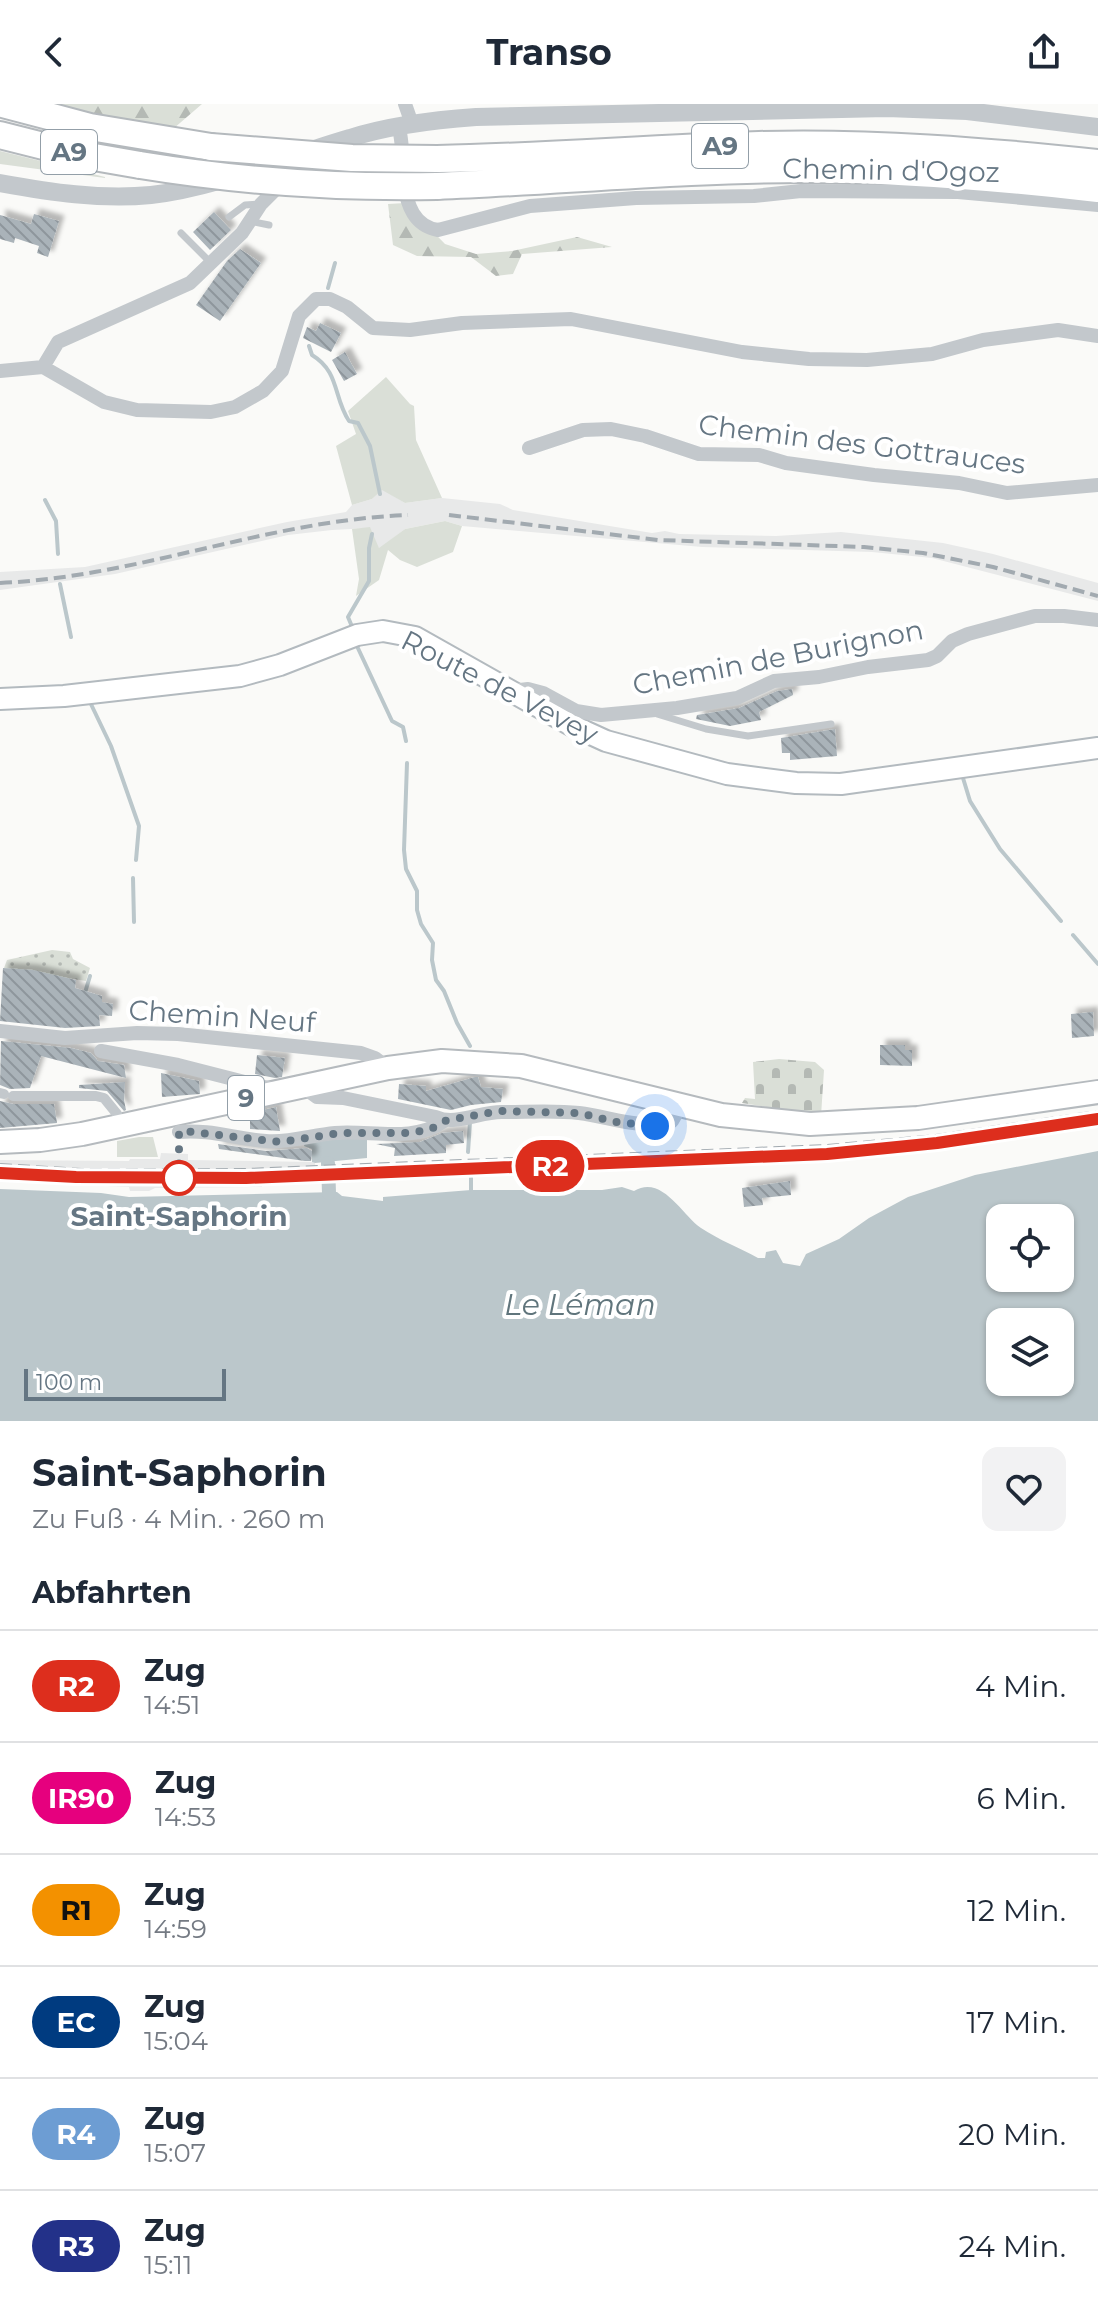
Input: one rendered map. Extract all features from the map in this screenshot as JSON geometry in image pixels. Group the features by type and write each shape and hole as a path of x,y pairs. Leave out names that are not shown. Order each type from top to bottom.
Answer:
{"highway":[{"name":"A9","path":"3,104 90,127 211,147 352,158 437,159 760,145 903,146 1098,163"},
{"name":"A9","path":"0,135 71,153 140,165 298,183 437,186 807,169 958,175 1098,189"}],"main road":[{"name":"Route de Vevey","path":"0,699 64,696 240,676 280,665 357,635 383,631 415,637 571,725 606,741 715,771 796,783 854,783 1098,748"},
{"name":"9","path":"0,1142 82,1134 388,1068 442,1061 493,1062 545,1071 680,1107 751,1120 830,1125 959,1114 1098,1092"}],"street":[{"name":"Chemin d'Ogoz","path":"405,104 406,125 401,159 405,193 412,212 425,225 438,230 530,206 801,191 958,192 1098,205"},
{"path":"0,183 66,194 109,197 151,195 215,182 335,142 406,125 476,117 887,108 967,111 1098,127"},
{"path":"43,367 58,342 190,283 242,233 261,204 282,187 383,170 401,159"},
{"path":"0,371 43,367 104,402 137,410 189,409 211,412 235,407 263,391 282,371 299,316 316,299 330,299 347,307 373,328 410,330 462,323 571,319 742,352 809,359 867,360 932,354 983,340 1058,330 1098,336"},
{"name":"Chemin des Gottrauces","path":"529,448 583,430 611,429 645,436 699,454 759,455 786,463 959,483 1007,493 1098,485"},
{"name":"Chemin de Burignon","path":"511,691 528,689 543,693 576,711 601,715 647,711 737,698 774,681 928,660 937,656 952,641 968,634 1035,616 1098,620"},
{"name":"Chemin Neuf","path":"0,1031 65,1038 150,1033 213,1036 361,1053 375,1058 388,1068"},
{"path":"101,1051 178,1065 279,1091"},
{"path":"302,1086 317,1097 364,1102 444,1121"},
{"path":"6,1095 93,1095 104,1098 117,1114"},
{"path":"179,1132 205,1132 277,1142 340,1133 411,1133 431,1129 444,1121 499,1111 579,1113 616,1122 655,1126 672,1121 680,1107"}],"lane":[{"path":"229,217 245,205 261,204"},
{"path":"249,221 269,225"},
{"path":"181,233 211,263"},
{"path":"647,711 706,729 748,736 831,724"}],"shaded area":[{"path":"382,489 405,503 442,498 500,504 513,510 652,533 776,536 841,532 943,543 1098,583 1098,601 932,558 872,552 702,547 462,526 445,521 405,529 379,549 370,528 332,530 288,535 115,574 0,590 0,572 85,567 346,512 352,505 372,499"},
{"path":"161,1153 188,1154 188,1160 312,1162 315,1163 316,1180 313,1183 262,1182 262,1187 155,1188 149,1191 130,1191 129,1187 0,1181 0,1160 129,1161 160,1159"}],"green space":[{"path":"54,104 202,104 173,129"},
{"path":"0,151 105,177 105,178 0,164"},
{"path":"405,203 445,244 476,254 512,251 577,237 612,247 522,254 513,274 496,276 471,257 417,256 393,245 388,204"},
{"path":"386,377 414,406 416,440 442,498 405,503 382,490 372,499 352,505 336,446 356,434 348,411"},
{"path":"445,521 462,526 453,552 417,567 400,560 388,550 379,580 356,596 359,579 352,529 370,527 379,548 405,529"},
{"path":"52,950 70,952 73,959 90,968 86,981 4,968 7,960"},
{"path":"779,1059 815,1062 824,1070 821,1116 742,1103 745,1098 755,1099 753,1062"},
{"path":"153,1137 158,1157 117,1157 117,1141"}],"water":[{"path":"367,1137 367,1158 315,1163 312,1162 312,1149 304,1146 305,1142"},
{"name":"Le Léman","path":"1098,1151 1098,1421 0,1421 0,1189 129,1197 337,1192 342,1196 383,1201 383,1197 471,1190 602,1190 622,1187 634,1191 644,1187 662,1192 701,1228 758,1258 765,1258 766,1252 776,1250 783,1263 800,1266 806,1254 839,1239 908,1197 975,1175"}],"building":[{"path":"214,212 231,230 210,250 193,232"},
{"path":"34,214 59,221 48,257 37,253 39,246 15,238 14,243 0,239 0,215 31,224"},
{"path":"240,249 261,263 220,321 196,305 227,261"},
{"path":"320,323 341,333 331,352 303,338 307,327 316,331"},
{"path":"345,352 357,374 344,381 332,360"},
{"path":"792,689 793,695 759,712 761,720 730,726 696,719 697,715 739,708 777,691"},
{"path":"835,729 837,756 790,760 790,753 782,753 781,738"},
{"path":"3,968 33,970 76,980 75,988 102,996 102,1002 113,1004 112,1016 99,1015 100,1026 65,1028 0,1021"},
{"path":"1093,1012 1094,1036 1072,1038 1071,1014"},
{"path":"1,1041 91,1053 98,1061 124,1065 126,1078 41,1056 30,1088 10,1089 0,1085"},
{"path":"880,1045 905,1045 905,1050 912,1050 912,1066 880,1065"},
{"path":"257,1055 285,1058 282,1077 255,1074"},
{"path":"161,1073 199,1081 200,1094 162,1097"},
{"path":"478,1077 481,1087 503,1089 501,1102 451,1110 398,1099 399,1084 426,1086 426,1091"},
{"path":"125,1082 124,1111 107,1091 79,1088 79,1085"},
{"path":"0,1101 54,1104 57,1123 0,1128"},
{"path":"276,1107 280,1131 250,1129 250,1113"},
{"path":"463,1131 464,1143 446,1145 446,1153 394,1156 395,1148 376,1144 420,1142 442,1133"},
{"path":"218,1144 266,1151 307,1148 312,1155 311,1161 305,1161 219,1149"},
{"path":"790,1181 791,1195 762,1198 763,1205 744,1207 742,1188"}],"waterway":[{"path":"328,288 335,263"},
{"path":"309,346 312,355 332,377 349,421 358,423 370,446 380,494"},
{"path":"45,500 56,521 58,554"},
{"path":"353,629 348,617 369,581 372,534"},
{"path":"60,584 71,637"},
{"path":"356,644 392,721 403,727 406,741"},
{"path":"89,700 111,746 139,826 136,860"},
{"path":"407,763 406,869 417,891 421,924 433,943 436,980 470,1046"},
{"path":"963,778 970,801 1000,849 1061,921"},
{"path":"133,878 134,922"},
{"path":"1073,935 1098,964"},
{"path":"84,996 90,976"},
{"path":"468,1152 470,1122"},
{"path":"328,1163 329,1193"},
{"path":"471,1178 471,1190"}],"railway":[{"path":"0,583 103,571 305,527 408,515"},
{"path":"449,515 658,540 864,547 923,553 993,567 1098,596"},
{"path":"0,1165 81,1170 247,1170 827,1146 936,1136 1098,1112"}],"train":[{"name":"R2","path":"0,1173 76,1177 246,1178 827,1154 992,1136 1098,1119"}],"place":[{"name":"Saint-Saphorin","path":"179,1178"}],"route":[{"path":"179,1178 179,1132 184,1131 280,1142 340,1133 411,1133 431,1129 444,1121 499,1111 579,1113 616,1122 655,1126"}]}
